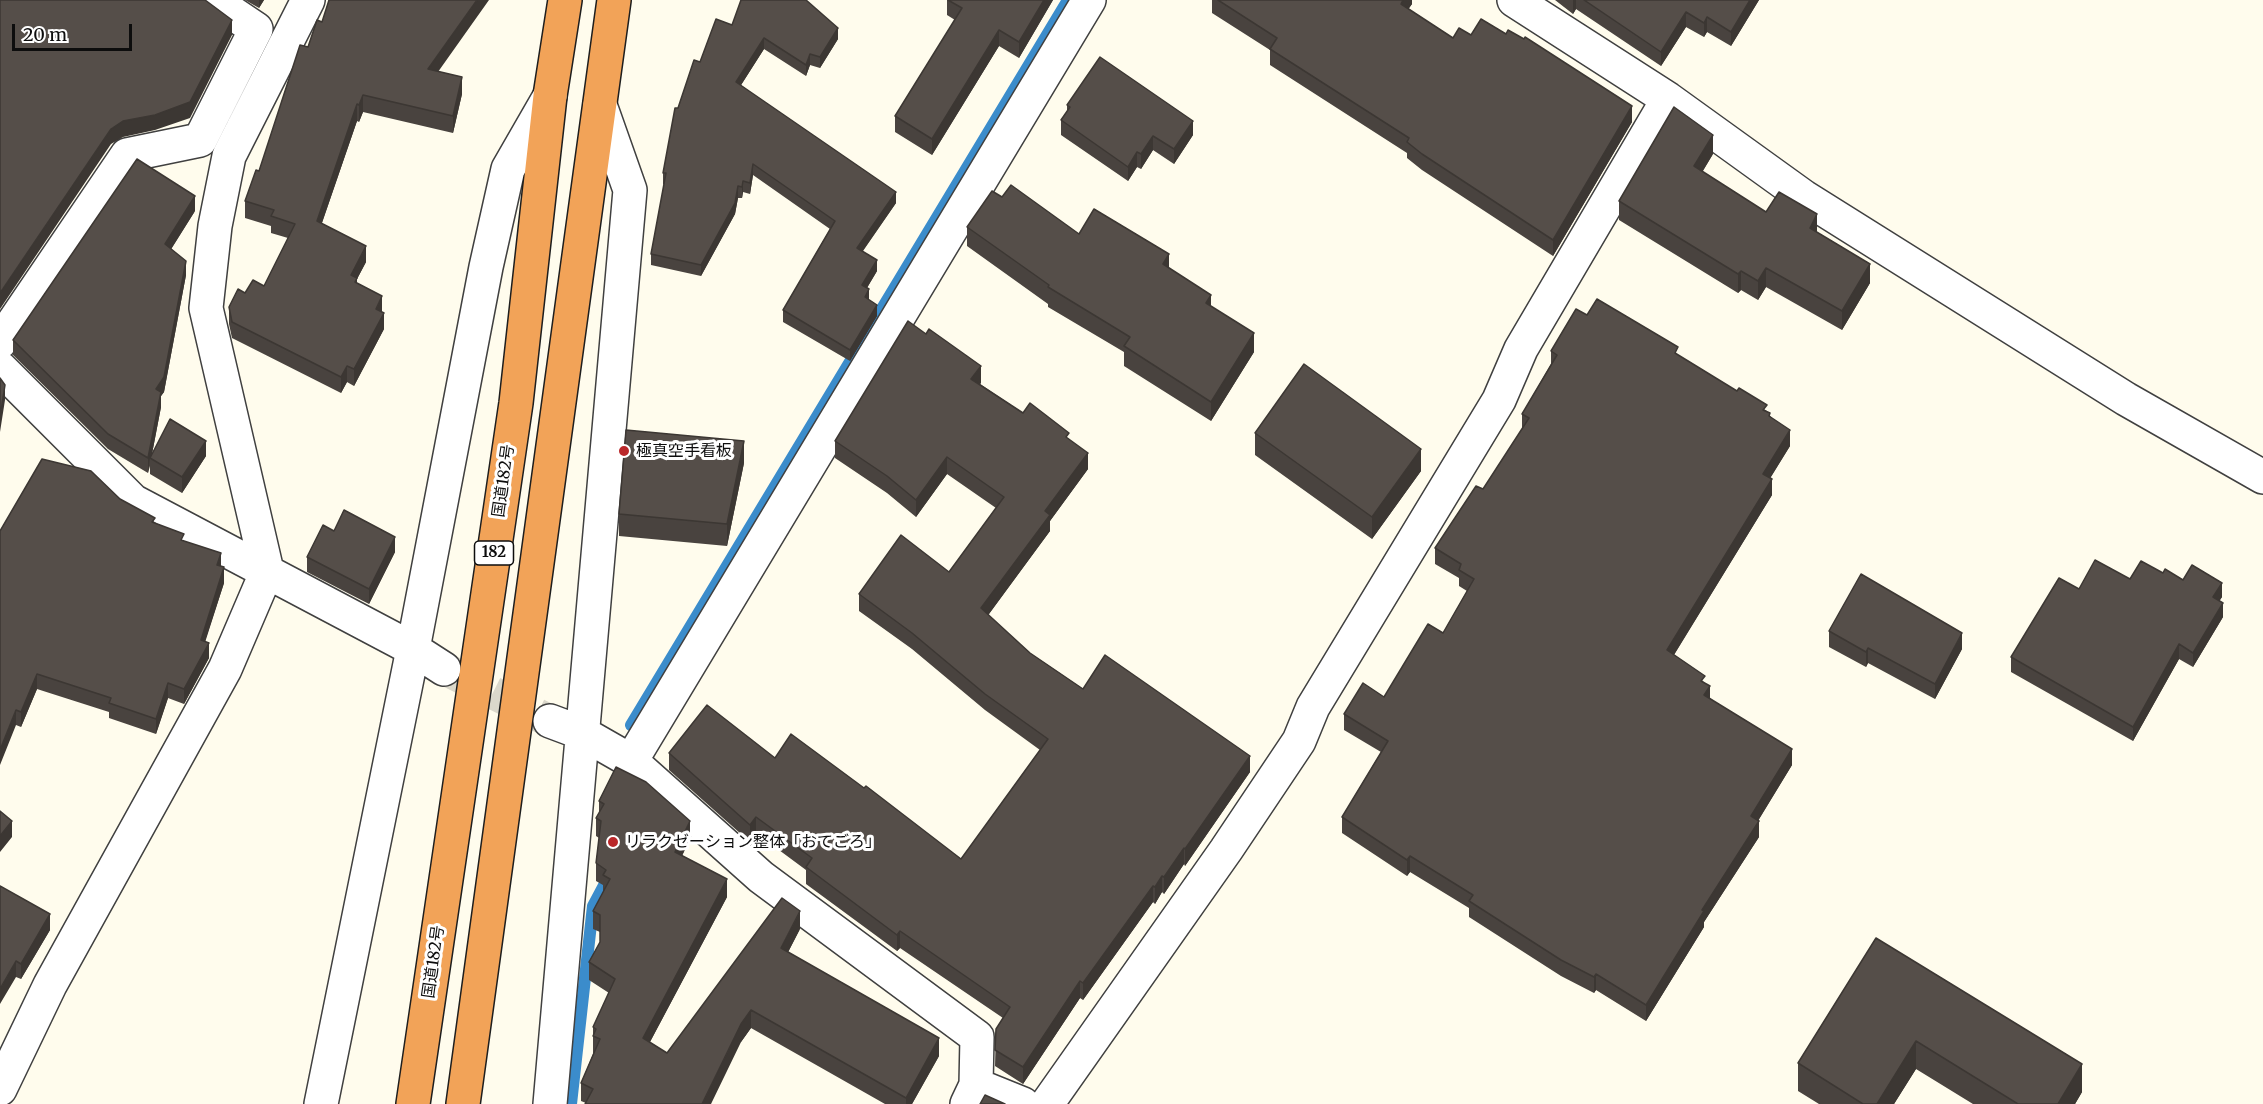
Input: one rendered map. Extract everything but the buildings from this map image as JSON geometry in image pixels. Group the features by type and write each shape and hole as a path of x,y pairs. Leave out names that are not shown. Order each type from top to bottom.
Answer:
{"highway":[{"name":"国道182号","path":"413,1104 516,403 550,96 565,0"},
{"name":"182","path":"463,1104 614,0"}],"street":[{"path":"0,342 128,155 200,140 256,29 213,0"},
{"path":"0,1089 50,985 225,669 267,571 206,308 215,226 230,156 308,0"},
{"path":"631,760 1089,0"},
{"path":"1514,0 1668,99 1804,197 2126,399 2263,477"},
{"path":"321,1104 413,649 486,267 508,170 550,96"},
{"path":"1047,1104 1219,860 1299,741 1313,707 1498,400 1521,349 1668,99"},
{"path":"550,1104 630,190 600,105"},
{"path":"0,368 133,501 413,649 444,669"},
{"path":"550,721 582,733 631,760 761,877 977,1037 971,1094 1023,1104"}],"waterway":[{"path":"631,725 1068,0"},
{"path":"571,1104 593,906 610,874"}],"tunnel":[{"path":"449,671 550,721"}],"place":[{"name":"極真空手看板","path":"624,451"},
{"name":"リラクゼーション整体「おてごろ」","path":"613,842"}]}
